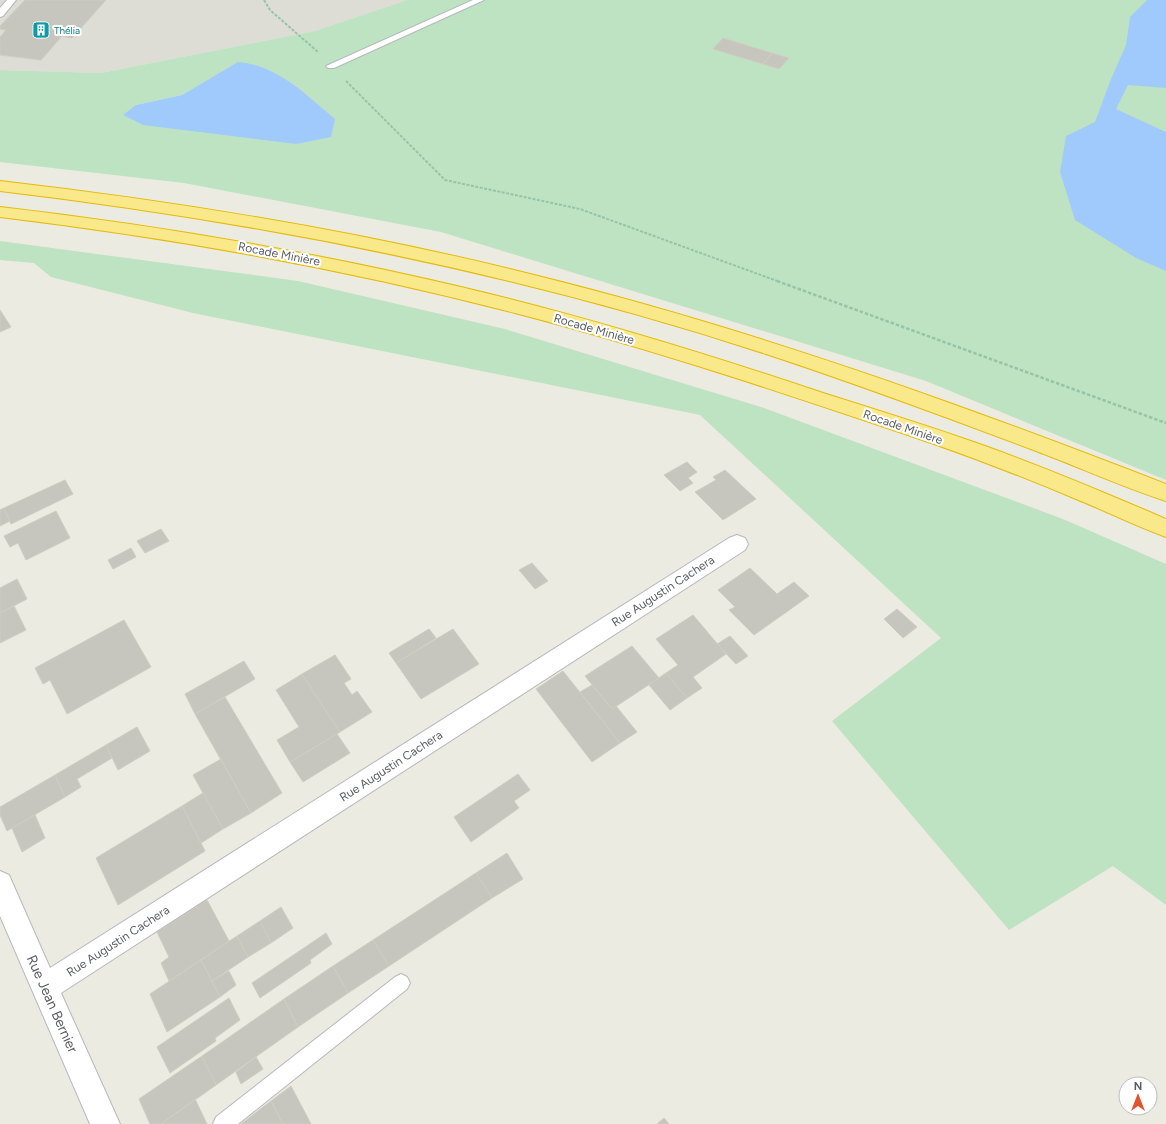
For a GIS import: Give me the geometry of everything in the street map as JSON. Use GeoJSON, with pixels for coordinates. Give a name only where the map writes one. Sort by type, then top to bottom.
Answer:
{"type":"FeatureCollection","features":[{"type":"Feature","properties":{"kind":"highway"},"geometry":{"type":"LineString","coordinates":[[0,186],[186,210],[318,233],[473,266],[562,288],[711,330],[833,370],[976,421],[1166,493]]}},
{"type":"Feature","properties":{"kind":"highway","name":"Rocade Minière"},"geometry":{"type":"LineString","coordinates":[[0,212],[72,220],[220,243],[410,281],[517,307],[658,347],[911,429],[997,459],[1166,528]]}},
{"type":"Feature","properties":{"kind":"street","name":"Rue Augustin Cachera"},"geometry":{"type":"LineString","coordinates":[[44,988],[737,544]]}},
{"type":"Feature","properties":{"kind":"street","name":"Rue Jean Bernier"},"geometry":{"type":"LineString","coordinates":[[0,884],[44,988],[105,1124]]}},
{"type":"Feature","properties":{"kind":"lane"},"geometry":{"type":"LineString","coordinates":[[0,14],[12,0]]}},
{"type":"Feature","properties":{"kind":"lane"},"geometry":{"type":"LineString","coordinates":[[331,66],[480,0]]}},
{"type":"Feature","properties":{"kind":"lane"},"geometry":{"type":"LineString","coordinates":[[223,1124],[401,983]]}},
{"type":"Feature","properties":{"kind":"path"},"geometry":{"type":"LineString","coordinates":[[264,0],[270,10],[306,40],[445,180],[580,209],[1166,423]]}},
{"type":"Feature","properties":{"kind":"shaded area"},"geometry":{"type":"Polygon","coordinates":[[[0,0],[407,0],[315,31],[101,73],[0,70],[0,0]]]}},
{"type":"Feature","properties":{"kind":"green space"},"geometry":{"type":"Polygon","coordinates":[[[407,0],[1166,0],[1166,480],[926,381],[441,232],[184,183],[0,162],[0,70],[101,73],[315,31],[407,0]],[[239,62],[182,95],[136,105],[296,144],[239,62]]]}},
{"type":"Feature","properties":{"kind":"green space"},"geometry":{"type":"Polygon","coordinates":[[[0,241],[298,281],[505,329],[761,407],[1063,519],[1166,564],[1166,905],[1113,866],[1009,930],[832,721],[941,638],[700,415],[193,313],[51,277],[34,263],[0,260],[0,241]]]}},
{"type":"Feature","properties":{"kind":"water"},"geometry":{"type":"Polygon","coordinates":[[[1147,0],[1166,0],[1166,88],[1128,85],[1116,109],[1166,132],[1166,271],[1136,258],[1075,220],[1060,172],[1066,136],[1095,122],[1111,79],[1126,45],[1130,17],[1147,0]]]}},
{"type":"Feature","properties":{"kind":"water"},"geometry":{"type":"Polygon","coordinates":[[[238,62],[252,64],[266,69],[279,75],[302,91],[335,119],[331,137],[296,144],[143,125],[123,115],[136,105],[182,95],[238,62]]]}},
{"type":"Feature","properties":{"kind":"building","name":"Thélia"},"geometry":{"type":"Polygon","coordinates":[[[25,0],[106,0],[72,38],[62,36],[41,60],[0,55],[0,37],[6,30],[0,29],[0,26],[25,0]]]}},
{"type":"Feature","properties":{"kind":"building"},"geometry":{"type":"Polygon","coordinates":[[[723,38],[772,53],[763,64],[713,49],[723,38]]]}},
{"type":"Feature","properties":{"kind":"building"},"geometry":{"type":"Polygon","coordinates":[[[772,53],[789,58],[779,69],[763,64],[772,53]]]}},
{"type":"Feature","properties":{"kind":"building"},"geometry":{"type":"Polygon","coordinates":[[[0,310],[11,327],[0,332],[0,310]]]}},
{"type":"Feature","properties":{"kind":"building"},"geometry":{"type":"Polygon","coordinates":[[[687,462],[697,472],[688,478],[693,483],[680,491],[664,475],[687,462]]]}},
{"type":"Feature","properties":{"kind":"building"},"geometry":{"type":"Polygon","coordinates":[[[725,470],[756,499],[723,520],[695,492],[716,480],[713,477],[725,470]]]}},
{"type":"Feature","properties":{"kind":"building"},"geometry":{"type":"Polygon","coordinates":[[[65,480],[73,494],[11,524],[4,508],[65,480]]]}},
{"type":"Feature","properties":{"kind":"building"},"geometry":{"type":"Polygon","coordinates":[[[4,508],[10,521],[0,526],[0,510],[4,508]]]}},
{"type":"Feature","properties":{"kind":"building"},"geometry":{"type":"Polygon","coordinates":[[[56,511],[70,538],[26,560],[18,543],[10,547],[4,536],[56,511]]]}},
{"type":"Feature","properties":{"kind":"building"},"geometry":{"type":"Polygon","coordinates":[[[161,529],[169,541],[145,553],[137,541],[161,529]]]}},
{"type":"Feature","properties":{"kind":"building"},"geometry":{"type":"Polygon","coordinates":[[[131,548],[136,557],[113,569],[108,560],[131,548]]]}},
{"type":"Feature","properties":{"kind":"building"},"geometry":{"type":"Polygon","coordinates":[[[532,563],[548,581],[535,589],[519,570],[532,563]]]}},
{"type":"Feature","properties":{"kind":"building"},"geometry":{"type":"Polygon","coordinates":[[[750,568],[777,594],[794,582],[809,596],[754,635],[729,610],[735,607],[718,590],[750,568]]]}},
{"type":"Feature","properties":{"kind":"building"},"geometry":{"type":"Polygon","coordinates":[[[17,579],[27,599],[0,613],[0,588],[17,579]]]}},
{"type":"Feature","properties":{"kind":"building"},"geometry":{"type":"Polygon","coordinates":[[[14,606],[26,630],[0,643],[0,613],[14,606]]]}},
{"type":"Feature","properties":{"kind":"building"},"geometry":{"type":"Polygon","coordinates":[[[897,609],[917,627],[903,638],[884,619],[897,609]]]}},
{"type":"Feature","properties":{"kind":"building"},"geometry":{"type":"Polygon","coordinates":[[[693,615],[726,654],[693,677],[702,688],[687,698],[666,673],[678,665],[656,639],[693,615]]]}},
{"type":"Feature","properties":{"kind":"building"},"geometry":{"type":"Polygon","coordinates":[[[124,620],[151,667],[67,714],[50,680],[43,684],[35,668],[124,620]]]}},
{"type":"Feature","properties":{"kind":"building"},"geometry":{"type":"Polygon","coordinates":[[[429,629],[436,638],[396,663],[389,653],[429,629]]]}},
{"type":"Feature","properties":{"kind":"building"},"geometry":{"type":"Polygon","coordinates":[[[453,629],[479,664],[421,699],[396,663],[453,629]]]}},
{"type":"Feature","properties":{"kind":"building"},"geometry":{"type":"Polygon","coordinates":[[[730,636],[748,656],[736,664],[717,644],[730,636]]]}},
{"type":"Feature","properties":{"kind":"building"},"geometry":{"type":"Polygon","coordinates":[[[632,646],[659,678],[612,709],[585,676],[632,646]]]}},
{"type":"Feature","properties":{"kind":"building"},"geometry":{"type":"Polygon","coordinates":[[[335,655],[351,679],[344,683],[352,695],[357,691],[372,712],[340,732],[302,674],[335,655]]]}},
{"type":"Feature","properties":{"kind":"building"},"geometry":{"type":"Polygon","coordinates":[[[244,661],[255,679],[195,714],[185,694],[244,661]]]}},
{"type":"Feature","properties":{"kind":"building"},"geometry":{"type":"Polygon","coordinates":[[[563,671],[620,743],[592,762],[536,689],[563,671]]]}},
{"type":"Feature","properties":{"kind":"building"},"geometry":{"type":"Polygon","coordinates":[[[666,673],[687,698],[670,710],[649,685],[666,673]]]}},
{"type":"Feature","properties":{"kind":"building"},"geometry":{"type":"Polygon","coordinates":[[[302,674],[340,732],[290,762],[277,740],[299,727],[276,690],[302,674]]]}},
{"type":"Feature","properties":{"kind":"building"},"geometry":{"type":"Polygon","coordinates":[[[592,685],[612,709],[616,706],[637,732],[620,743],[580,692],[592,685]]]}},
{"type":"Feature","properties":{"kind":"building"},"geometry":{"type":"Polygon","coordinates":[[[225,697],[282,793],[251,813],[195,714],[225,697]]]}},
{"type":"Feature","properties":{"kind":"building"},"geometry":{"type":"Polygon","coordinates":[[[137,727],[150,751],[118,770],[106,745],[137,727]]]}},
{"type":"Feature","properties":{"kind":"building"},"geometry":{"type":"Polygon","coordinates":[[[337,734],[350,753],[303,782],[290,762],[337,734]]]}},
{"type":"Feature","properties":{"kind":"building"},"geometry":{"type":"Polygon","coordinates":[[[106,745],[112,758],[77,779],[81,787],[65,797],[55,775],[106,745]]]}},
{"type":"Feature","properties":{"kind":"building"},"geometry":{"type":"Polygon","coordinates":[[[221,759],[251,813],[223,829],[193,775],[221,759]]]}},
{"type":"Feature","properties":{"kind":"building"},"geometry":{"type":"Polygon","coordinates":[[[518,774],[530,790],[514,801],[519,808],[471,842],[454,817],[518,774]]]}},
{"type":"Feature","properties":{"kind":"building"},"geometry":{"type":"Polygon","coordinates":[[[55,775],[65,797],[7,831],[0,815],[0,807],[55,775]]]}},
{"type":"Feature","properties":{"kind":"building"},"geometry":{"type":"Polygon","coordinates":[[[203,793],[223,829],[201,843],[182,806],[203,793]]]}},
{"type":"Feature","properties":{"kind":"building"},"geometry":{"type":"Polygon","coordinates":[[[182,806],[205,851],[118,905],[96,858],[182,806]]]}},
{"type":"Feature","properties":{"kind":"building"},"geometry":{"type":"Polygon","coordinates":[[[35,815],[45,838],[22,852],[12,828],[35,815]]]}},
{"type":"Feature","properties":{"kind":"building"},"geometry":{"type":"Polygon","coordinates":[[[507,853],[523,879],[492,898],[476,873],[507,853]]]}},
{"type":"Feature","properties":{"kind":"building"},"geometry":{"type":"Polygon","coordinates":[[[476,873],[492,898],[389,966],[373,940],[476,873]]]}},
{"type":"Feature","properties":{"kind":"building"},"geometry":{"type":"Polygon","coordinates":[[[207,900],[229,941],[169,981],[161,963],[169,957],[157,932],[207,900]]]}},
{"type":"Feature","properties":{"kind":"building"},"geometry":{"type":"Polygon","coordinates":[[[281,907],[293,928],[271,943],[260,921],[281,907]]]}},
{"type":"Feature","properties":{"kind":"building"},"geometry":{"type":"Polygon","coordinates":[[[260,921],[271,943],[248,957],[237,936],[260,921]]]}},
{"type":"Feature","properties":{"kind":"building"},"geometry":{"type":"Polygon","coordinates":[[[326,933],[332,944],[310,960],[311,963],[260,998],[252,983],[326,933]]]}},
{"type":"Feature","properties":{"kind":"building"},"geometry":{"type":"Polygon","coordinates":[[[237,936],[248,957],[212,981],[201,960],[237,936]]]}},
{"type":"Feature","properties":{"kind":"building"},"geometry":{"type":"Polygon","coordinates":[[[373,940],[389,966],[348,993],[333,966],[373,940]]]}},
{"type":"Feature","properties":{"kind":"building"},"geometry":{"type":"Polygon","coordinates":[[[201,960],[220,997],[167,1032],[150,994],[201,960]]]}},
{"type":"Feature","properties":{"kind":"building"},"geometry":{"type":"Polygon","coordinates":[[[333,966],[348,993],[298,1027],[284,999],[333,966]]]}},
{"type":"Feature","properties":{"kind":"building"},"geometry":{"type":"Polygon","coordinates":[[[229,971],[236,985],[220,997],[212,981],[229,971]]]}},
{"type":"Feature","properties":{"kind":"building"},"geometry":{"type":"Polygon","coordinates":[[[229,998],[240,1020],[215,1038],[216,1041],[170,1073],[157,1047],[229,998]]]}},
{"type":"Feature","properties":{"kind":"building"},"geometry":{"type":"Polygon","coordinates":[[[284,999],[298,1027],[216,1085],[202,1056],[284,999]]]}},
{"type":"Feature","properties":{"kind":"building"},"geometry":{"type":"Polygon","coordinates":[[[202,1056],[216,1085],[161,1124],[150,1124],[139,1099],[202,1056]]]}},
{"type":"Feature","properties":{"kind":"building"},"geometry":{"type":"Polygon","coordinates":[[[256,1057],[263,1069],[241,1084],[236,1072],[256,1057]]]}},
{"type":"Feature","properties":{"kind":"building"},"geometry":{"type":"Polygon","coordinates":[[[291,1086],[311,1124],[283,1124],[271,1101],[291,1086]]]}},
{"type":"Feature","properties":{"kind":"building"},"geometry":{"type":"Polygon","coordinates":[[[195,1099],[207,1124],[161,1124],[195,1099]]]}},
{"type":"Feature","properties":{"kind":"building"},"geometry":{"type":"Polygon","coordinates":[[[271,1101],[283,1124],[241,1124],[271,1101]]]}},
{"type":"Feature","properties":{"kind":"building"},"geometry":{"type":"Polygon","coordinates":[[[664,1118],[669,1124],[657,1124],[664,1118]]]}},
{"type":"Feature","properties":{"kind":"place","name":"Thélia"},"geometry":{"type":"Point","coordinates":[41,30]}}]}
